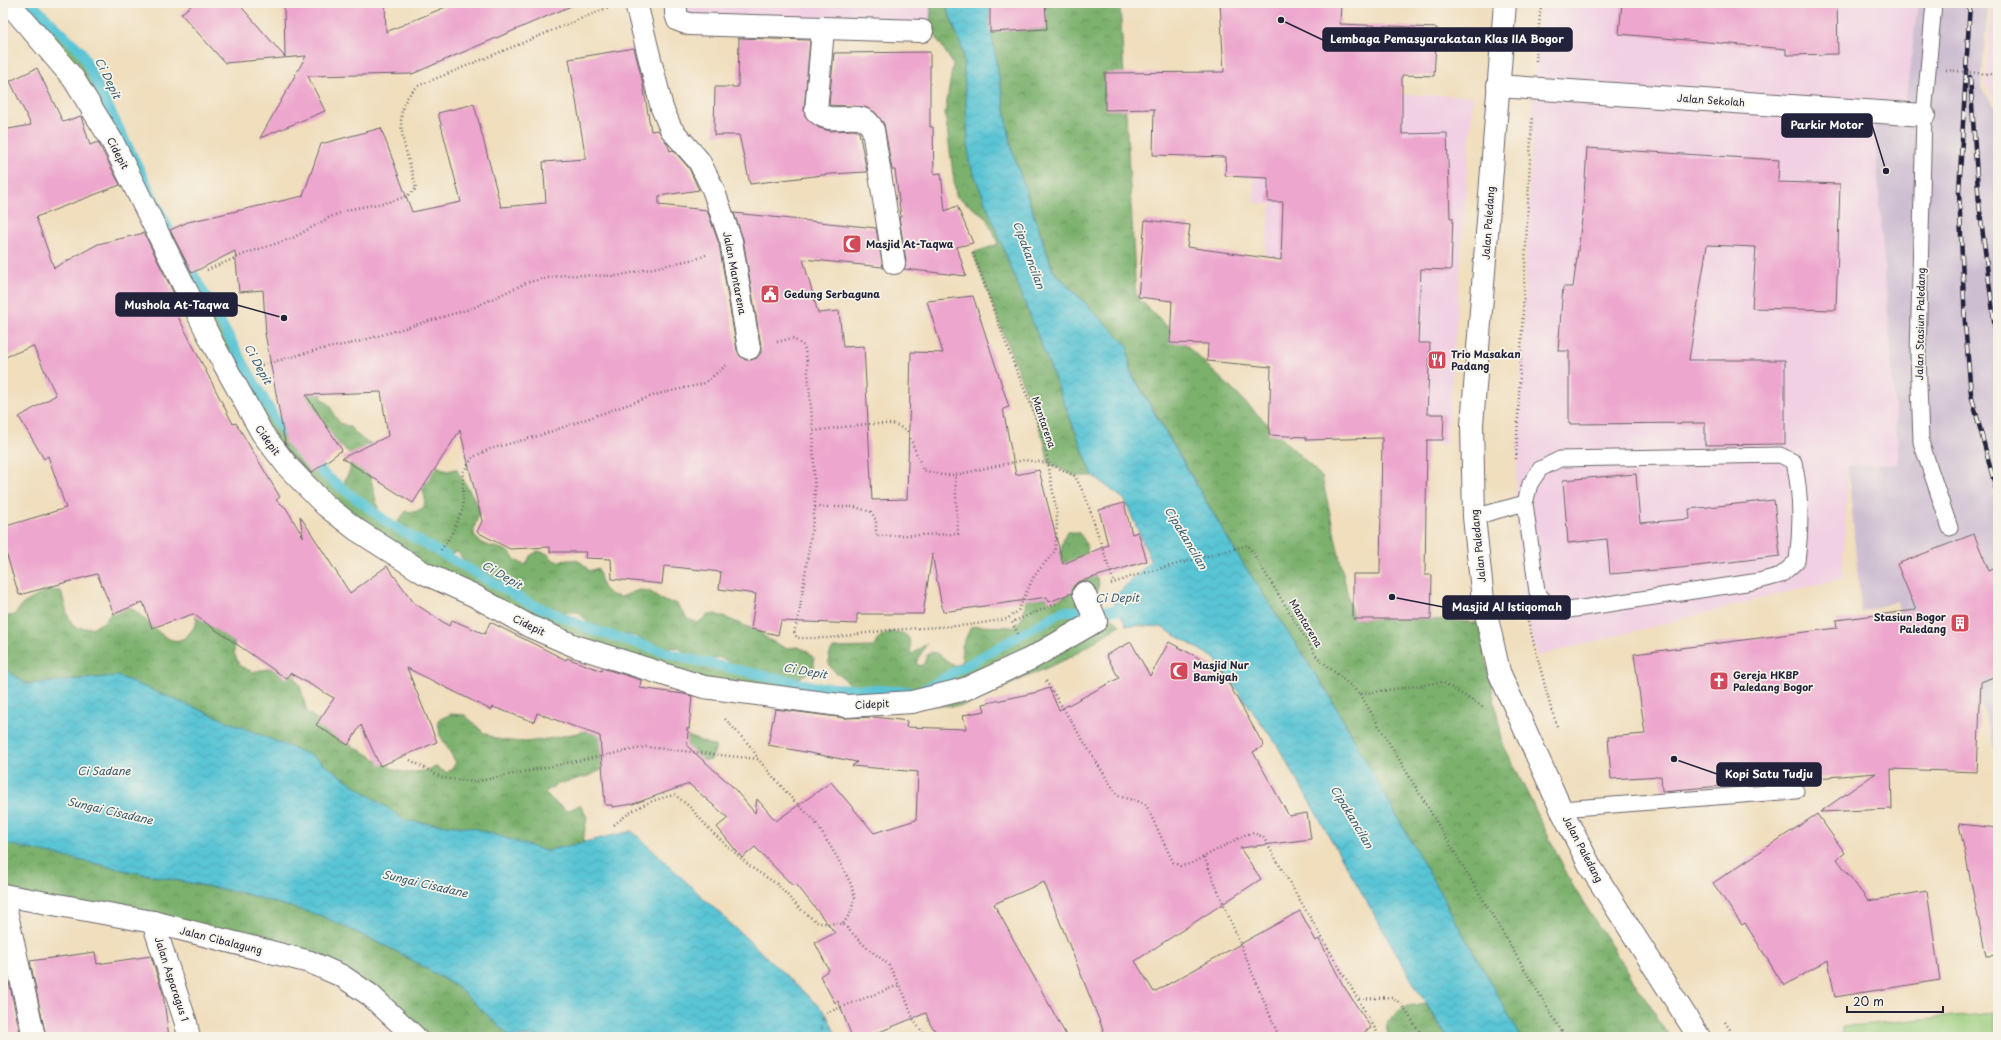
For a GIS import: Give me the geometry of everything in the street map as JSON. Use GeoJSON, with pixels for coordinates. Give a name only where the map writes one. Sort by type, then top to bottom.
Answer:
{"type":"FeatureCollection","features":[{"type":"Feature","properties":{"kind":"street","name":"Cidepit"},"geometry":{"type":"LineString","coordinates":[[9,3],[73,78],[112,141],[213,344],[262,433],[289,468],[325,505],[357,530],[424,573],[473,595],[529,626],[575,646],[704,687],[847,706],[912,702],[965,689],[1032,658],[1096,621],[1088,602]]}},
{"type":"Feature","properties":{"kind":"street","name":"Jalan Mantarena"},"geometry":{"type":"LineString","coordinates":[[636,3],[662,108],[671,129],[699,161],[713,189],[731,241],[749,348]]}},
{"type":"Feature","properties":{"kind":"street"},"geometry":{"type":"LineString","coordinates":[[676,3],[676,14],[678,20],[689,24],[922,31]]}},
{"type":"Feature","properties":{"kind":"street","name":"Jalan Paledang"},"geometry":{"type":"LineString","coordinates":[[1505,3],[1472,425],[1474,517],[1483,600],[1499,672],[1561,809],[1591,868],[1699,1037]]}},
{"type":"Feature","properties":{"kind":"street"},"geometry":{"type":"LineString","coordinates":[[823,29],[816,111],[825,118],[862,119],[871,124],[894,263]]}},
{"type":"Feature","properties":{"kind":"street","name":"Jalan Sekolah"},"geometry":{"type":"LineString","coordinates":[[1498,86],[1924,115]]}},
{"type":"Feature","properties":{"kind":"street"},"geometry":{"type":"LineString","coordinates":[[3,896],[34,1037]]}},
{"type":"Feature","properties":{"kind":"street","name":"Jalan Cibalagung"},"geometry":{"type":"LineString","coordinates":[[3,896],[153,922],[310,962],[342,976],[370,995],[416,1037]]}},
{"type":"Feature","properties":{"kind":"street","name":"Jalan Asparagus 1"},"geometry":{"type":"LineString","coordinates":[[153,922],[186,1023],[189,1037]]}},
{"type":"Feature","properties":{"kind":"lane","name":"Jalan Stasiun Paledang"},"geometry":{"type":"LineString","coordinates":[[1934,3],[1924,115],[1918,354],[1921,442],[1950,528]]}},
{"type":"Feature","properties":{"kind":"lane"},"geometry":{"type":"LineString","coordinates":[[1474,517],[1520,504],[1530,484],[1540,469],[1560,459],[1780,455],[1794,462],[1797,476],[1799,542],[1797,561],[1781,575],[1759,581],[1569,610],[1548,605],[1537,592],[1520,504]]}},
{"type":"Feature","properties":{"kind":"lane"},"geometry":{"type":"LineString","coordinates":[[1561,809],[1796,791]]}},
{"type":"Feature","properties":{"kind":"path"},"geometry":{"type":"LineString","coordinates":[[1520,504],[1515,488],[1534,88],[1541,3]]}},
{"type":"Feature","properties":{"kind":"path"},"geometry":{"type":"LineString","coordinates":[[201,273],[247,253],[293,238],[330,217],[351,209],[393,201],[407,196],[416,189],[414,177],[408,163],[401,113],[406,99],[418,86],[612,6]]}},
{"type":"Feature","properties":{"kind":"path"},"geometry":{"type":"LineString","coordinates":[[1946,70],[1998,75]]}},
{"type":"Feature","properties":{"kind":"path"},"geometry":{"type":"LineString","coordinates":[[254,368],[317,350],[354,343],[473,308],[528,282],[563,275],[617,276],[699,258],[731,241]]}},
{"type":"Feature","properties":{"kind":"path","name":"Mantarena"},"geometry":{"type":"LineString","coordinates":[[973,253],[1012,360],[1045,443],[1048,463],[1075,476],[1086,498],[1114,583]]}},
{"type":"Feature","properties":{"kind":"path"},"geometry":{"type":"LineString","coordinates":[[443,546],[450,537],[463,509],[463,472],[473,457],[490,449],[538,436],[658,394],[703,384],[749,348],[792,338],[804,346],[807,361],[813,431],[815,507],[799,615],[794,632],[797,638],[829,638],[889,630],[942,627],[1007,619],[1018,611],[1034,576],[1055,551],[1057,526],[1056,510],[1048,463],[1024,460],[955,475],[942,475],[924,470],[908,430],[893,424],[866,424],[813,431]]}},
{"type":"Feature","properties":{"kind":"path"},"geometry":{"type":"LineString","coordinates":[[815,507],[855,507],[871,512],[876,520],[876,536],[958,534],[955,475]]}},
{"type":"Feature","properties":{"kind":"path","name":"Mantarena"},"geometry":{"type":"LineString","coordinates":[[1133,576],[1234,547],[1248,545],[1252,547],[1316,657],[1360,694]]}},
{"type":"Feature","properties":{"kind":"path"},"geometry":{"type":"LineString","coordinates":[[1527,615],[1550,705],[1560,734]]}},
{"type":"Feature","properties":{"kind":"path"},"geometry":{"type":"LineString","coordinates":[[1032,658],[1116,795],[1128,800],[1138,800],[1146,806],[1172,862],[1180,866],[1190,864],[1244,835],[1254,833],[1263,838],[1359,998],[1380,1037]]}},
{"type":"Feature","properties":{"kind":"path"},"geometry":{"type":"LineString","coordinates":[[1485,708],[1442,682],[1360,694],[1565,1037]]}},
{"type":"Feature","properties":{"kind":"path"},"geometry":{"type":"LineString","coordinates":[[704,687],[718,710],[742,739],[752,748],[758,759],[793,800],[814,820],[837,857],[850,882],[855,897],[852,912],[843,924]]}},
{"type":"Feature","properties":{"kind":"path"},"geometry":{"type":"LineString","coordinates":[[410,760],[443,778],[474,782],[486,781],[646,747],[758,759]]}},
{"type":"Feature","properties":{"kind":"path"},"geometry":{"type":"LineString","coordinates":[[614,825],[630,811],[643,804],[655,799],[675,795],[689,806],[711,831],[752,868],[777,884],[800,910],[818,923],[843,924],[865,946],[888,964],[900,985],[914,1022],[926,1037]]}},
{"type":"Feature","properties":{"kind":"path"},"geometry":{"type":"LineString","coordinates":[[1204,857],[1279,1037]]}},
{"type":"Feature","properties":{"kind":"path"},"geometry":{"type":"LineString","coordinates":[[826,1014],[900,985]]}},
{"type":"Feature","properties":{"kind":"path"},"geometry":{"type":"LineString","coordinates":[[1359,998],[1392,998],[1401,1004],[1423,1037]]}},
{"type":"Feature","properties":{"kind":"path"},"geometry":{"type":"LineString","coordinates":[[1722,1018],[1735,1037]]}},
{"type":"Feature","properties":{"kind":"shaded area"},"geometry":{"type":"Polygon","coordinates":[[[687,3],[931,3],[930,27],[687,17],[687,3]]]}},
{"type":"Feature","properties":{"kind":"shaded area"},"geometry":{"type":"Polygon","coordinates":[[[1541,3],[1918,3],[1904,113],[1873,112],[1899,464],[1848,466],[1842,578],[1537,656],[1523,602],[1515,505],[1534,88],[1541,3]]]}},
{"type":"Feature","properties":{"kind":"shaded area"},"geometry":{"type":"Polygon","coordinates":[[[1918,3],[1988,3],[1981,88],[1998,111],[1998,757],[1979,697],[1920,696],[1898,601],[1861,612],[1848,466],[1899,464],[1873,112],[1904,113],[1918,3]]]}},
{"type":"Feature","properties":{"kind":"shaded area"},"geometry":{"type":"Polygon","coordinates":[[[1992,3],[1998,3],[1998,104],[1985,86],[1992,3]]]}},
{"type":"Feature","properties":{"kind":"shaded area"},"geometry":{"type":"Polygon","coordinates":[[[1250,92],[1473,96],[1447,444],[1390,443],[1333,264],[1265,255],[1271,204],[1254,203],[1250,92]]]}},
{"type":"Feature","properties":{"kind":"green space"},"geometry":{"type":"Polygon","coordinates":[[[9,3],[31,3],[81,51],[227,334],[278,424],[325,475],[345,491],[345,479],[350,471],[351,454],[332,439],[301,393],[321,394],[322,399],[330,405],[334,415],[340,423],[350,427],[363,440],[381,448],[370,475],[380,516],[394,527],[406,511],[415,512],[424,507],[425,498],[417,468],[435,462],[437,466],[447,471],[456,469],[478,506],[479,513],[474,532],[475,536],[481,543],[507,551],[516,560],[526,565],[530,556],[538,551],[548,554],[555,561],[578,561],[589,571],[598,568],[603,587],[611,595],[621,597],[639,590],[649,591],[666,602],[676,603],[688,619],[698,623],[706,616],[715,614],[760,632],[768,639],[785,648],[798,647],[808,651],[814,659],[814,669],[796,680],[789,681],[817,687],[855,689],[831,667],[829,656],[833,648],[874,647],[880,637],[891,632],[903,633],[908,637],[911,655],[927,643],[916,663],[920,666],[924,664],[927,655],[931,652],[941,656],[954,666],[959,664],[962,660],[962,646],[971,627],[1012,627],[1017,625],[1022,618],[1028,595],[1034,585],[1052,566],[1059,556],[1067,532],[1078,532],[1086,544],[1090,565],[1099,583],[1093,608],[1101,608],[1120,625],[1069,658],[962,706],[842,704],[688,677],[524,625],[404,560],[289,468],[99,120],[9,3]],[[427,542],[423,544],[516,595],[495,579],[469,568],[458,552],[449,555],[427,542]],[[555,612],[594,628],[578,612],[555,612]],[[615,636],[687,657],[680,648],[652,646],[636,636],[615,636]],[[718,657],[706,662],[732,668],[726,660],[718,657]],[[756,672],[752,673],[785,680],[779,675],[756,672]]]}},
{"type":"Feature","properties":{"kind":"green space"},"geometry":{"type":"Polygon","coordinates":[[[931,3],[947,3],[947,8],[963,51],[969,161],[1093,476],[1075,476],[1048,463],[1045,443],[973,253],[998,244],[986,217],[956,196],[945,113],[953,64],[930,27],[931,3]]]}},
{"type":"Feature","properties":{"kind":"green space"},"geometry":{"type":"Polygon","coordinates":[[[1045,3],[1120,3],[1136,296],[1322,477],[1353,619],[1431,619],[1479,623],[1503,744],[1574,888],[1670,1037],[1520,1037],[1329,695],[1235,551],[1131,371],[1128,346],[1054,271],[1012,150],[991,32],[1046,29],[1045,3]]]}},
{"type":"Feature","properties":{"kind":"green space"},"geometry":{"type":"Polygon","coordinates":[[[47,590],[61,591],[68,616],[74,627],[89,628],[100,624],[109,616],[117,604],[129,607],[163,635],[172,640],[180,640],[189,634],[197,621],[193,607],[234,640],[234,653],[240,666],[253,672],[281,666],[293,674],[300,686],[307,712],[346,742],[395,770],[408,773],[436,767],[447,773],[456,763],[440,735],[438,720],[451,714],[465,715],[484,733],[497,739],[511,741],[526,742],[596,729],[678,732],[716,747],[711,760],[615,764],[588,776],[558,784],[545,792],[567,811],[580,805],[587,817],[582,848],[495,872],[68,681],[38,685],[23,682],[3,673],[3,617],[14,615],[23,604],[47,590]]]}},
{"type":"Feature","properties":{"kind":"green space"},"geometry":{"type":"Polygon","coordinates":[[[7,842],[128,871],[242,893],[322,916],[400,953],[457,987],[511,1037],[415,1037],[310,962],[3,895],[3,843],[7,842]]]}},
{"type":"Feature","properties":{"kind":"green space"},"geometry":{"type":"Polygon","coordinates":[[[1425,1003],[1447,1037],[1388,1037],[1386,1024],[1403,1007],[1425,1003]]]}},
{"type":"Feature","properties":{"kind":"green space"},"geometry":{"type":"Polygon","coordinates":[[[1994,1012],[1997,1037],[1843,1037],[1842,1027],[1994,1012]]]}},
{"type":"Feature","properties":{"kind":"water","name":"Cipakancilan"},"geometry":{"type":"Polygon","coordinates":[[[947,3],[990,3],[990,25],[1012,150],[1053,271],[1128,346],[1130,371],[1235,551],[1329,695],[1521,1037],[1447,1037],[1414,984],[1277,745],[1214,658],[1161,627],[1126,625],[1112,599],[1151,561],[1125,500],[1093,476],[969,161],[963,51],[947,8],[947,3]]]}},
{"type":"Feature","properties":{"kind":"water","name":"Ci Sadane"},"geometry":{"type":"Polygon","coordinates":[[[3,667],[26,684],[118,676],[314,757],[406,821],[474,828],[546,851],[632,831],[826,1013],[837,1037],[511,1037],[457,987],[400,953],[322,916],[242,893],[128,871],[3,843],[3,667]]]}},
{"type":"Feature","properties":{"kind":"building"},"geometry":{"type":"Polygon","coordinates":[[[194,3],[238,3],[285,57],[284,3],[385,3],[386,32],[455,3],[578,3],[412,74],[308,76],[325,111],[260,138],[306,56],[225,63],[181,14],[194,3]]]}},
{"type":"Feature","properties":{"kind":"building"},"geometry":{"type":"Polygon","coordinates":[[[990,3],[1045,3],[1047,29],[990,32],[990,3]]]}},
{"type":"Feature","properties":{"kind":"building"},"geometry":{"type":"Polygon","coordinates":[[[1220,3],[1341,3],[1340,24],[1437,28],[1434,76],[1402,75],[1402,134],[1447,133],[1450,218],[1453,218],[1451,270],[1421,269],[1418,343],[1430,343],[1427,414],[1444,414],[1443,440],[1427,440],[1425,575],[1432,575],[1431,619],[1353,619],[1353,574],[1380,574],[1382,438],[1306,440],[1306,437],[1269,435],[1271,367],[1207,361],[1208,344],[1170,343],[1172,301],[1138,297],[1145,220],[1190,225],[1187,247],[1281,260],[1283,202],[1268,202],[1268,178],[1225,176],[1226,157],[1153,155],[1154,109],[1105,110],[1105,73],[1224,72],[1220,3]]]}},
{"type":"Feature","properties":{"kind":"building"},"geometry":{"type":"Polygon","coordinates":[[[1622,3],[1837,3],[1838,54],[1786,55],[1786,49],[1619,34],[1622,3]]]}},
{"type":"Feature","properties":{"kind":"building"},"geometry":{"type":"Polygon","coordinates":[[[739,38],[810,40],[804,110],[805,116],[819,128],[830,131],[854,130],[859,132],[867,172],[831,174],[750,184],[739,135],[714,135],[715,87],[738,87],[739,38]]]}},
{"type":"Feature","properties":{"kind":"building"},"geometry":{"type":"Polygon","coordinates":[[[634,48],[642,79],[651,131],[658,130],[668,145],[670,151],[673,150],[689,168],[699,190],[659,196],[659,205],[707,210],[719,244],[737,350],[740,356],[745,360],[757,358],[761,353],[761,346],[743,239],[734,213],[876,228],[883,267],[803,259],[818,313],[839,311],[843,347],[864,346],[872,500],[907,499],[911,352],[943,353],[927,301],[973,296],[1009,407],[1003,409],[1016,475],[1039,470],[1063,564],[1108,545],[1099,510],[1124,503],[1132,534],[1138,532],[1147,561],[1078,582],[1074,586],[1072,593],[1049,602],[1047,597],[943,612],[932,554],[923,614],[857,614],[857,624],[781,621],[778,635],[751,629],[756,594],[719,589],[721,572],[664,566],[662,584],[612,579],[611,559],[585,558],[586,552],[550,552],[550,547],[510,549],[477,532],[482,521],[460,430],[413,503],[342,458],[388,436],[381,392],[306,395],[342,450],[311,473],[285,443],[265,333],[266,334],[263,290],[239,292],[235,251],[192,273],[170,230],[188,222],[303,196],[321,144],[381,128],[412,212],[461,202],[438,113],[474,104],[501,207],[546,203],[543,162],[586,159],[569,59],[634,48]]]}},
{"type":"Feature","properties":{"kind":"building"},"geometry":{"type":"Polygon","coordinates":[[[930,52],[930,127],[933,127],[934,174],[941,173],[945,211],[957,206],[973,243],[957,247],[966,276],[904,269],[906,261],[899,217],[901,217],[895,170],[892,170],[884,124],[875,112],[865,107],[829,105],[834,53],[930,52]]]}},
{"type":"Feature","properties":{"kind":"building"},"geometry":{"type":"Polygon","coordinates":[[[37,68],[63,122],[81,116],[90,145],[98,142],[120,185],[36,217],[54,268],[98,244],[144,233],[175,296],[169,299],[233,424],[236,423],[280,497],[276,500],[286,508],[303,537],[300,516],[350,593],[387,566],[414,603],[449,626],[452,620],[485,634],[490,622],[566,660],[567,658],[602,671],[602,668],[641,680],[640,688],[692,696],[689,729],[686,729],[688,731],[687,746],[731,785],[755,813],[757,799],[776,821],[831,782],[874,833],[916,820],[918,772],[852,766],[857,762],[768,745],[775,709],[845,718],[875,717],[907,721],[906,727],[966,729],[963,715],[985,711],[983,704],[1038,692],[1049,688],[1059,710],[1119,678],[1106,655],[1131,642],[1150,676],[1169,642],[1221,670],[1264,746],[1253,752],[1289,816],[1307,813],[1311,839],[1240,848],[1261,879],[1135,961],[1154,992],[1300,911],[1316,941],[1319,939],[1343,985],[1371,1028],[1356,1037],[1106,1037],[1044,882],[994,904],[1067,1037],[940,1037],[930,1024],[926,1013],[867,1037],[852,1037],[838,1001],[835,1003],[820,976],[829,970],[815,943],[835,933],[796,884],[793,886],[755,847],[742,858],[717,827],[728,818],[689,784],[633,804],[612,807],[612,805],[605,805],[600,736],[537,713],[534,722],[493,707],[491,710],[407,668],[437,742],[380,766],[361,725],[348,745],[316,725],[334,698],[290,673],[287,679],[193,614],[152,628],[143,602],[114,614],[97,574],[19,595],[3,543],[3,527],[66,508],[48,456],[44,459],[19,417],[56,395],[33,346],[3,358],[3,130],[31,125],[10,81],[37,68]]]}},
{"type":"Feature","properties":{"kind":"building"},"geometry":{"type":"Polygon","coordinates":[[[1587,148],[1779,160],[1778,182],[1840,184],[1836,310],[1752,308],[1756,247],[1707,245],[1689,360],[1785,360],[1785,444],[1705,445],[1705,423],[1569,424],[1569,351],[1558,351],[1563,287],[1573,287],[1583,212],[1587,148]]]}},
{"type":"Feature","properties":{"kind":"building"},"geometry":{"type":"Polygon","coordinates":[[[1636,474],[1640,523],[1690,519],[1689,509],[1774,500],[1780,556],[1680,568],[1610,574],[1607,539],[1568,543],[1563,480],[1636,474]]]}},
{"type":"Feature","properties":{"kind":"building"},"geometry":{"type":"Polygon","coordinates":[[[1974,534],[1989,571],[1998,567],[1998,675],[1981,682],[1977,772],[1891,769],[1892,809],[1820,812],[1876,773],[1662,791],[1661,776],[1611,779],[1608,737],[1645,734],[1634,654],[1837,628],[1836,620],[1916,610],[1897,564],[1974,534]]]}},
{"type":"Feature","properties":{"kind":"building"},"geometry":{"type":"Polygon","coordinates":[[[1817,814],[1845,853],[1837,859],[1868,901],[1927,891],[1940,980],[1835,997],[1828,960],[1784,986],[1745,923],[1742,925],[1713,883],[1817,814]]]}},
{"type":"Feature","properties":{"kind":"building"},"geometry":{"type":"Polygon","coordinates":[[[1959,824],[1998,828],[1998,955],[1986,956],[1959,824]]]}},
{"type":"Feature","properties":{"kind":"building"},"geometry":{"type":"Polygon","coordinates":[[[95,952],[97,964],[151,956],[163,993],[169,1037],[46,1037],[30,961],[95,952]]]}},
{"type":"Feature","properties":{"kind":"building"},"geometry":{"type":"Polygon","coordinates":[[[5,964],[21,1037],[3,1037],[3,965],[5,964]]]}},
{"type":"Feature","properties":{"kind":"waterway","name":"Ci Depit"},"geometry":{"type":"LineString","coordinates":[[31,3],[81,51],[173,238],[278,424],[292,439]]}},
{"type":"Feature","properties":{"kind":"waterway","name":"Ci Depit"},"geometry":{"type":"LineString","coordinates":[[309,458],[325,475],[390,524],[527,602],[593,630],[689,659],[817,687],[919,692],[1063,611],[1130,610]]}},
{"type":"Feature","properties":{"kind":"ferry route"},"geometry":{"type":"LineString","coordinates":[[826,1013],[826,1037]]}},
{"type":"Feature","properties":{"kind":"railway"},"geometry":{"type":"LineString","coordinates":[[1970,3],[1959,192],[1965,323],[1971,394],[1998,497]]}},
{"type":"Feature","properties":{"kind":"railway"},"geometry":{"type":"LineString","coordinates":[[1970,77],[1979,204],[1998,351]]}},
{"type":"Feature","properties":{"kind":"place","name":"Lembaga Pemasyarakatan Klas IIA Bogor"},"geometry":{"type":"Point","coordinates":[1281,20]}},
{"type":"Feature","properties":{"kind":"place","name":"Parkir Motor"},"geometry":{"type":"Point","coordinates":[1886,171]}},
{"type":"Feature","properties":{"kind":"place","name":"Masjid At-Taqwa"},"geometry":{"type":"Point","coordinates":[852,244]}},
{"type":"Feature","properties":{"kind":"place","name":"Gedung Serbaguna"},"geometry":{"type":"Point","coordinates":[770,294]}},
{"type":"Feature","properties":{"kind":"place","name":"Mushola At-Taqwa"},"geometry":{"type":"Point","coordinates":[284,318]}},
{"type":"Feature","properties":{"kind":"place","name":"Trio Masakan Padang"},"geometry":{"type":"Point","coordinates":[1437,360]}},
{"type":"Feature","properties":{"kind":"place","name":"Masjid Al Istiqomah"},"geometry":{"type":"Point","coordinates":[1392,597]}},
{"type":"Feature","properties":{"kind":"place","name":"Stasiun Bogor Paledang"},"geometry":{"type":"Point","coordinates":[1960,623]}},
{"type":"Feature","properties":{"kind":"place","name":"Masjid Nur Bamiyah"},"geometry":{"type":"Point","coordinates":[1179,671]}},
{"type":"Feature","properties":{"kind":"place","name":"Gereja HKBP Paledang Bogor"},"geometry":{"type":"Point","coordinates":[1719,681]}},
{"type":"Feature","properties":{"kind":"place","name":"Kopi Satu Tudju"},"geometry":{"type":"Point","coordinates":[1674,759]}},
{"type":"Feature","properties":{"kind":"water label","name":"Sungai Cisadane"},"geometry":{"type":"Point","coordinates":[110,811]}},
{"type":"Feature","properties":{"kind":"water label","name":"Sungai Cisadane"},"geometry":{"type":"Point","coordinates":[425,884]}}]}
